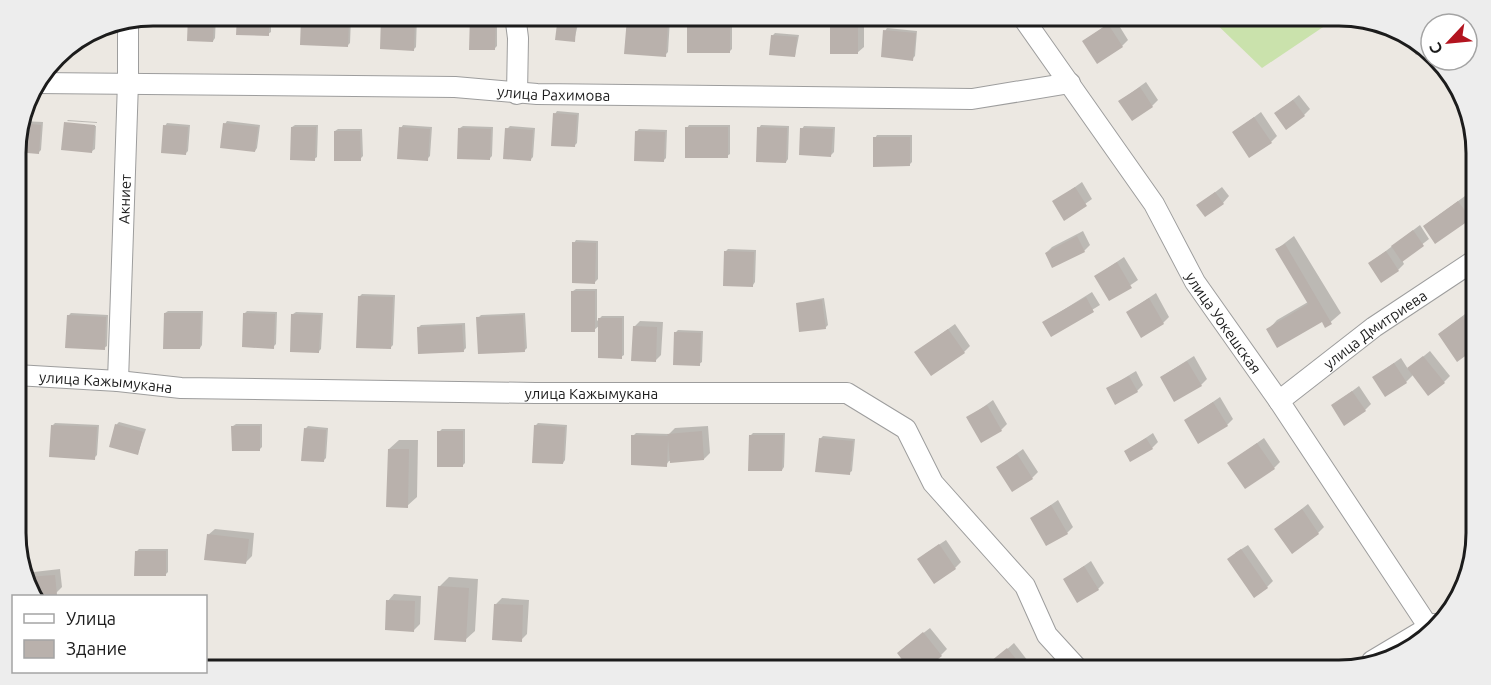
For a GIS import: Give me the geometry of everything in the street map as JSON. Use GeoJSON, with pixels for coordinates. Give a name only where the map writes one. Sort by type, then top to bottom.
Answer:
{"type":"FeatureCollection","features":[{"type":"Feature","properties":{"kind":"street"},"geometry":{"type":"LineString","coordinates":[[516,26],[517,94]]}},
{"type":"Feature","properties":{"kind":"street","name":"улица Уокешская"},"geometry":{"type":"LineString","coordinates":[[1030,26],[1154,204],[1195,282],[1279,401],[1428,622]]}},
{"type":"Feature","properties":{"kind":"street","name":"Акниет"},"geometry":{"type":"LineString","coordinates":[[118,381],[128,28]]}},
{"type":"Feature","properties":{"kind":"street","name":"улица Рахимова"},"geometry":{"type":"LineString","coordinates":[[46,83],[455,87],[517,94],[972,99],[1070,83]]}},
{"type":"Feature","properties":{"kind":"street","name":"улица Дмитриева"},"geometry":{"type":"LineString","coordinates":[[1279,401],[1374,327],[1466,266]]}},
{"type":"Feature","properties":{"kind":"street","name":"улица Кажымукана"},"geometry":{"type":"LineString","coordinates":[[26,376],[118,381],[181,388],[535,393],[846,393],[906,429],[933,483],[1025,586],[1047,635],[1069,659]]}},
{"type":"Feature","properties":{"kind":"green space"},"geometry":{"type":"Polygon","coordinates":[[[1218,26],[1325,26],[1262,68],[1218,26]]]}},
{"type":"Feature","properties":{"kind":"building"},"geometry":{"type":"Polygon","coordinates":[[[188,26],[214,26],[213,42],[187,41],[188,26]]]}},
{"type":"Feature","properties":{"kind":"building"},"geometry":{"type":"Polygon","coordinates":[[[236,26],[269,26],[269,36],[236,35],[236,26]]]}},
{"type":"Feature","properties":{"kind":"building"},"geometry":{"type":"Polygon","coordinates":[[[301,26],[349,26],[348,47],[300,45],[301,26]]]}},
{"type":"Feature","properties":{"kind":"building"},"geometry":{"type":"Polygon","coordinates":[[[381,26],[415,26],[414,51],[380,49],[381,26]]]}},
{"type":"Feature","properties":{"kind":"building"},"geometry":{"type":"Polygon","coordinates":[[[470,26],[496,26],[495,50],[469,50],[470,26]]]}},
{"type":"Feature","properties":{"kind":"building"},"geometry":{"type":"Polygon","coordinates":[[[557,26],[576,26],[575,42],[555,40],[557,26]]]}},
{"type":"Feature","properties":{"kind":"building"},"geometry":{"type":"Polygon","coordinates":[[[626,26],[668,26],[666,57],[624,54],[626,26]]]}},
{"type":"Feature","properties":{"kind":"building"},"geometry":{"type":"Polygon","coordinates":[[[830,26],[858,26],[858,54],[830,54],[830,26]]]}},
{"type":"Feature","properties":{"kind":"building"},"geometry":{"type":"Polygon","coordinates":[[[1105,26],[1109,26],[1123,47],[1097,64],[1082,41],[1105,26]]]}},
{"type":"Feature","properties":{"kind":"building"},"geometry":{"type":"Polygon","coordinates":[[[687,27],[730,27],[730,53],[687,53],[687,27]]]}},
{"type":"Feature","properties":{"kind":"building"},"geometry":{"type":"Polygon","coordinates":[[[883,30],[916,33],[913,61],[881,57],[883,30]]]}},
{"type":"Feature","properties":{"kind":"building"},"geometry":{"type":"Polygon","coordinates":[[[771,35],[797,37],[795,57],[769,55],[771,35]]]}},
{"type":"Feature","properties":{"kind":"building"},"geometry":{"type":"Polygon","coordinates":[[[1140,87],[1153,107],[1132,121],[1118,101],[1140,87]]]}},
{"type":"Feature","properties":{"kind":"building"},"geometry":{"type":"Polygon","coordinates":[[[1293,100],[1305,116],[1286,130],[1274,113],[1293,100]]]}},
{"type":"Feature","properties":{"kind":"building"},"geometry":{"type":"Polygon","coordinates":[[[553,113],[577,115],[575,147],[551,146],[553,113]]]}},
{"type":"Feature","properties":{"kind":"building"},"geometry":{"type":"Polygon","coordinates":[[[1254,117],[1272,143],[1249,158],[1232,132],[1254,117]]]}},
{"type":"Feature","properties":{"kind":"building"},"geometry":{"type":"Polygon","coordinates":[[[64,122],[95,125],[92,153],[61,150],[64,122]]]}},
{"type":"Feature","properties":{"kind":"building"},"geometry":{"type":"Polygon","coordinates":[[[223,123],[258,127],[255,152],[220,148],[223,123]]]}},
{"type":"Feature","properties":{"kind":"building"},"geometry":{"type":"Polygon","coordinates":[[[29,124],[41,125],[39,154],[26,153],[29,124]]]}},
{"type":"Feature","properties":{"kind":"building"},"geometry":{"type":"Polygon","coordinates":[[[163,125],[188,127],[186,155],[161,153],[163,125]]]}},
{"type":"Feature","properties":{"kind":"building"},"geometry":{"type":"Polygon","coordinates":[[[291,127],[316,127],[315,161],[290,160],[291,127]]]}},
{"type":"Feature","properties":{"kind":"building"},"geometry":{"type":"Polygon","coordinates":[[[399,127],[430,129],[428,161],[397,159],[399,127]]]}},
{"type":"Feature","properties":{"kind":"building"},"geometry":{"type":"Polygon","coordinates":[[[685,127],[728,127],[728,158],[685,158],[685,127]]]}},
{"type":"Feature","properties":{"kind":"building"},"geometry":{"type":"Polygon","coordinates":[[[757,127],[787,128],[786,163],[756,162],[757,127]]]}},
{"type":"Feature","properties":{"kind":"building"},"geometry":{"type":"Polygon","coordinates":[[[458,128],[491,129],[490,160],[457,159],[458,128]]]}},
{"type":"Feature","properties":{"kind":"building"},"geometry":{"type":"Polygon","coordinates":[[[505,128],[533,130],[531,161],[503,159],[505,128]]]}},
{"type":"Feature","properties":{"kind":"building"},"geometry":{"type":"Polygon","coordinates":[[[800,128],[833,129],[831,157],[799,155],[800,128]]]}},
{"type":"Feature","properties":{"kind":"building"},"geometry":{"type":"Polygon","coordinates":[[[334,131],[360,131],[361,161],[334,161],[334,131]]]}},
{"type":"Feature","properties":{"kind":"building"},"geometry":{"type":"Polygon","coordinates":[[[635,131],[665,132],[664,162],[634,161],[635,131]]]}},
{"type":"Feature","properties":{"kind":"building"},"geometry":{"type":"Polygon","coordinates":[[[873,137],[910,137],[910,166],[873,167],[873,137]]]}},
{"type":"Feature","properties":{"kind":"building"},"geometry":{"type":"Polygon","coordinates":[[[1075,187],[1087,206],[1064,221],[1052,201],[1075,187]]]}},
{"type":"Feature","properties":{"kind":"building"},"geometry":{"type":"Polygon","coordinates":[[[1215,192],[1224,204],[1205,217],[1196,205],[1215,192]]]}},
{"type":"Feature","properties":{"kind":"building"},"geometry":{"type":"Polygon","coordinates":[[[1458,201],[1466,212],[1466,222],[1435,244],[1423,226],[1458,201]]]}},
{"type":"Feature","properties":{"kind":"building"},"geometry":{"type":"Polygon","coordinates":[[[1413,230],[1424,246],[1402,262],[1391,246],[1413,230]]]}},
{"type":"Feature","properties":{"kind":"building"},"geometry":{"type":"Polygon","coordinates":[[[1077,236],[1085,252],[1052,268],[1045,253],[1077,236]]]}},
{"type":"Feature","properties":{"kind":"building"},"geometry":{"type":"Polygon","coordinates":[[[572,242],[596,243],[595,284],[572,283],[572,242]]]}},
{"type":"Feature","properties":{"kind":"building"},"geometry":{"type":"Polygon","coordinates":[[[1285,244],[1332,324],[1325,328],[1322,322],[1277,348],[1266,329],[1308,304],[1275,249],[1285,244]]]}},
{"type":"Feature","properties":{"kind":"building"},"geometry":{"type":"Polygon","coordinates":[[[724,251],[754,252],[753,287],[723,286],[724,251]]]}},
{"type":"Feature","properties":{"kind":"building"},"geometry":{"type":"Polygon","coordinates":[[[1386,251],[1399,271],[1381,283],[1368,263],[1386,251]]]}},
{"type":"Feature","properties":{"kind":"building"},"geometry":{"type":"Polygon","coordinates":[[[1117,262],[1132,288],[1109,301],[1094,276],[1117,262]]]}},
{"type":"Feature","properties":{"kind":"building"},"geometry":{"type":"Polygon","coordinates":[[[571,291],[595,291],[595,332],[571,332],[571,291]]]}},
{"type":"Feature","properties":{"kind":"building"},"geometry":{"type":"Polygon","coordinates":[[[358,296],[393,297],[391,349],[356,348],[358,296]]]}},
{"type":"Feature","properties":{"kind":"building"},"geometry":{"type":"Polygon","coordinates":[[[1086,297],[1094,312],[1051,337],[1042,322],[1086,297]]]}},
{"type":"Feature","properties":{"kind":"building"},"geometry":{"type":"Polygon","coordinates":[[[1149,298],[1164,324],[1141,338],[1126,312],[1149,298]]]}},
{"type":"Feature","properties":{"kind":"building"},"geometry":{"type":"Polygon","coordinates":[[[822,300],[826,329],[799,332],[796,303],[822,300]]]}},
{"type":"Feature","properties":{"kind":"building"},"geometry":{"type":"Polygon","coordinates":[[[164,313],[201,313],[200,349],[163,349],[164,313]]]}},
{"type":"Feature","properties":{"kind":"building"},"geometry":{"type":"Polygon","coordinates":[[[243,313],[275,314],[274,349],[242,347],[243,313]]]}},
{"type":"Feature","properties":{"kind":"building"},"geometry":{"type":"Polygon","coordinates":[[[291,314],[321,315],[319,353],[290,352],[291,314]]]}},
{"type":"Feature","properties":{"kind":"building"},"geometry":{"type":"Polygon","coordinates":[[[67,315],[106,317],[105,350],[65,348],[67,315]]]}},
{"type":"Feature","properties":{"kind":"building"},"geometry":{"type":"Polygon","coordinates":[[[523,315],[525,352],[478,354],[476,317],[523,315]]]}},
{"type":"Feature","properties":{"kind":"building"},"geometry":{"type":"Polygon","coordinates":[[[1463,316],[1466,320],[1466,356],[1457,362],[1438,334],[1463,316]]]}},
{"type":"Feature","properties":{"kind":"building"},"geometry":{"type":"Polygon","coordinates":[[[598,318],[622,318],[622,359],[598,358],[598,318]]]}},
{"type":"Feature","properties":{"kind":"building"},"geometry":{"type":"Polygon","coordinates":[[[462,325],[464,352],[418,354],[417,327],[462,325]]]}},
{"type":"Feature","properties":{"kind":"building"},"geometry":{"type":"Polygon","coordinates":[[[633,326],[657,327],[656,362],[631,361],[633,326]]]}},
{"type":"Feature","properties":{"kind":"building"},"geometry":{"type":"Polygon","coordinates":[[[948,329],[965,353],[931,376],[914,352],[948,329]]]}},
{"type":"Feature","properties":{"kind":"building"},"geometry":{"type":"Polygon","coordinates":[[[674,332],[701,333],[700,366],[673,365],[674,332]]]}},
{"type":"Feature","properties":{"kind":"building"},"geometry":{"type":"Polygon","coordinates":[[[1423,356],[1445,383],[1428,396],[1407,368],[1423,356]]]}},
{"type":"Feature","properties":{"kind":"building"},"geometry":{"type":"Polygon","coordinates":[[[1187,361],[1202,386],[1174,402],[1160,377],[1187,361]]]}},
{"type":"Feature","properties":{"kind":"building"},"geometry":{"type":"Polygon","coordinates":[[[1394,363],[1407,383],[1385,397],[1372,377],[1394,363]]]}},
{"type":"Feature","properties":{"kind":"building"},"geometry":{"type":"Polygon","coordinates":[[[1129,376],[1138,392],[1115,405],[1106,388],[1129,376]]]}},
{"type":"Feature","properties":{"kind":"building"},"geometry":{"type":"Polygon","coordinates":[[[1352,391],[1366,411],[1344,426],[1331,405],[1352,391]]]}},
{"type":"Feature","properties":{"kind":"building"},"geometry":{"type":"Polygon","coordinates":[[[1213,402],[1228,426],[1198,444],[1184,420],[1213,402]]]}},
{"type":"Feature","properties":{"kind":"building"},"geometry":{"type":"Polygon","coordinates":[[[987,405],[1002,431],[981,443],[966,417],[987,405]]]}},
{"type":"Feature","properties":{"kind":"building"},"geometry":{"type":"Polygon","coordinates":[[[115,424],[144,432],[138,455],[109,447],[115,424]]]}},
{"type":"Feature","properties":{"kind":"building"},"geometry":{"type":"Polygon","coordinates":[[[51,425],[97,427],[95,460],[49,457],[51,425]]]}},
{"type":"Feature","properties":{"kind":"building"},"geometry":{"type":"Polygon","coordinates":[[[534,425],[565,427],[563,464],[532,463],[534,425]]]}},
{"type":"Feature","properties":{"kind":"building"},"geometry":{"type":"Polygon","coordinates":[[[231,426],[260,426],[260,451],[232,451],[231,426]]]}},
{"type":"Feature","properties":{"kind":"building"},"geometry":{"type":"Polygon","coordinates":[[[304,428],[326,430],[324,462],[301,461],[304,428]]]}},
{"type":"Feature","properties":{"kind":"building"},"geometry":{"type":"Polygon","coordinates":[[[437,431],[463,431],[463,467],[437,467],[437,431]]]}},
{"type":"Feature","properties":{"kind":"building"},"geometry":{"type":"Polygon","coordinates":[[[702,431],[704,460],[670,463],[668,439],[667,467],[631,465],[631,435],[668,436],[667,434],[702,431]]]}},
{"type":"Feature","properties":{"kind":"building"},"geometry":{"type":"Polygon","coordinates":[[[749,435],[783,435],[782,471],[748,471],[749,435]]]}},
{"type":"Feature","properties":{"kind":"building"},"geometry":{"type":"Polygon","coordinates":[[[819,438],[853,441],[850,475],[815,472],[819,438]]]}},
{"type":"Feature","properties":{"kind":"building"},"geometry":{"type":"Polygon","coordinates":[[[1146,438],[1153,449],[1130,462],[1124,451],[1146,438]]]}},
{"type":"Feature","properties":{"kind":"building"},"geometry":{"type":"Polygon","coordinates":[[[1257,443],[1275,469],[1245,489],[1227,463],[1257,443]]]}},
{"type":"Feature","properties":{"kind":"building"},"geometry":{"type":"Polygon","coordinates":[[[388,449],[409,449],[408,508],[386,507],[388,449]]]}},
{"type":"Feature","properties":{"kind":"building"},"geometry":{"type":"Polygon","coordinates":[[[1017,454],[1033,479],[1012,492],[996,467],[1017,454]]]}},
{"type":"Feature","properties":{"kind":"building"},"geometry":{"type":"Polygon","coordinates":[[[1051,505],[1068,534],[1046,546],[1030,518],[1051,505]]]}},
{"type":"Feature","properties":{"kind":"building"},"geometry":{"type":"Polygon","coordinates":[[[1302,509],[1319,534],[1292,554],[1274,529],[1302,509]]]}},
{"type":"Feature","properties":{"kind":"building"},"geometry":{"type":"Polygon","coordinates":[[[207,534],[249,539],[246,564],[204,560],[207,534]]]}},
{"type":"Feature","properties":{"kind":"building"},"geometry":{"type":"Polygon","coordinates":[[[939,544],[956,569],[934,584],[917,559],[939,544]]]}},
{"type":"Feature","properties":{"kind":"building"},"geometry":{"type":"Polygon","coordinates":[[[1241,549],[1268,588],[1254,598],[1227,559],[1241,549]]]}},
{"type":"Feature","properties":{"kind":"building"},"geometry":{"type":"Polygon","coordinates":[[[135,551],[166,551],[166,576],[134,576],[135,551]]]}},
{"type":"Feature","properties":{"kind":"building"},"geometry":{"type":"Polygon","coordinates":[[[1084,566],[1099,590],[1077,603],[1063,579],[1084,566]]]}},
{"type":"Feature","properties":{"kind":"building"},"geometry":{"type":"Polygon","coordinates":[[[55,575],[57,595],[42,595],[34,577],[55,575]]]}},
{"type":"Feature","properties":{"kind":"building"},"geometry":{"type":"Polygon","coordinates":[[[438,586],[469,588],[466,642],[434,640],[438,586]]]}},
{"type":"Feature","properties":{"kind":"building"},"geometry":{"type":"Polygon","coordinates":[[[386,600],[415,601],[414,632],[385,630],[386,600]]]}},
{"type":"Feature","properties":{"kind":"building"},"geometry":{"type":"Polygon","coordinates":[[[494,604],[523,605],[522,642],[492,640],[494,604]]]}},
{"type":"Feature","properties":{"kind":"building"},"geometry":{"type":"Polygon","coordinates":[[[923,632],[942,656],[938,659],[902,659],[897,653],[923,632]]]}},
{"type":"Feature","properties":{"kind":"building"},"geometry":{"type":"Polygon","coordinates":[[[1007,648],[1016,659],[993,659],[1007,648]]]}}]}
